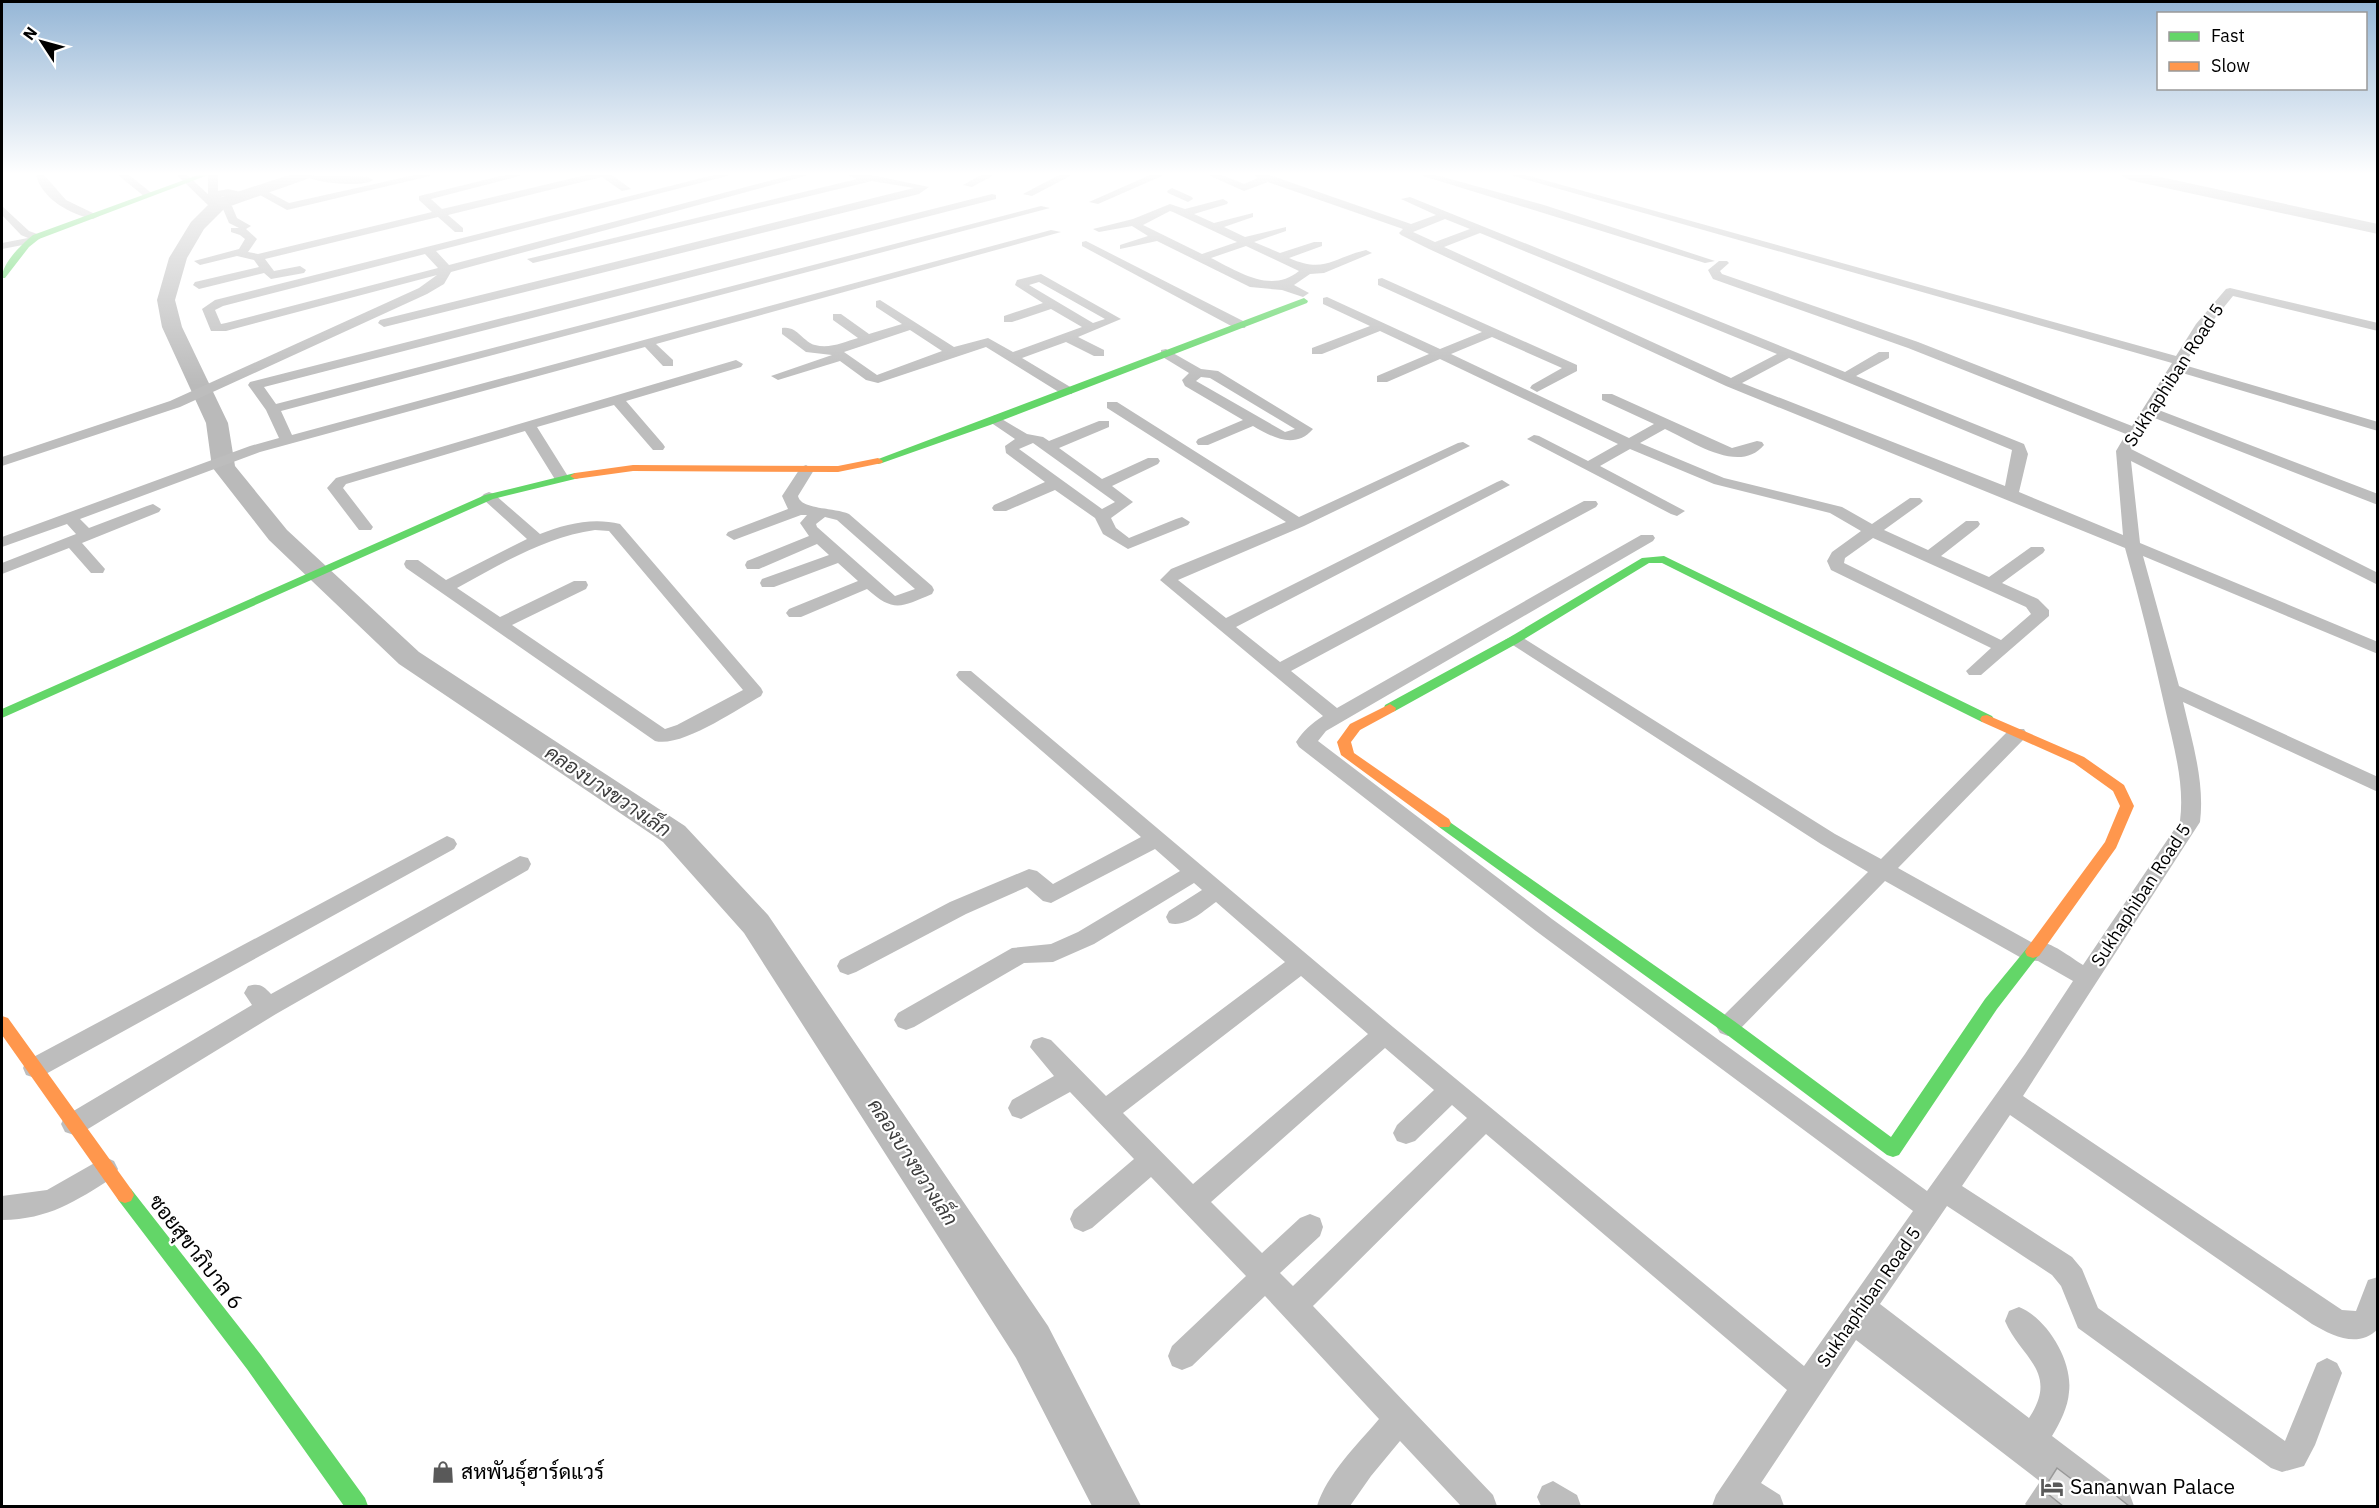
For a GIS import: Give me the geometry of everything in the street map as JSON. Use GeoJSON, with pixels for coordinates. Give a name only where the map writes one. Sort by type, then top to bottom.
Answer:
{"type":"FeatureCollection","features":[{"type":"Feature","properties":{"kind":"street"},"geometry":{"type":"LineString","coordinates":[[2,276],[28,245]]}},
{"type":"Feature","properties":{"kind":"street"},"geometry":{"type":"LineString","coordinates":[[241,252],[247,245]]}},
{"type":"Feature","properties":{"kind":"street"},"geometry":{"type":"LineString","coordinates":[[200,261],[241,252],[258,257],[306,245]]}},
{"type":"Feature","properties":{"kind":"street"},"geometry":{"type":"LineString","coordinates":[[258,257],[271,275],[398,245]]}},
{"type":"Feature","properties":{"kind":"street"},"geometry":{"type":"LineString","coordinates":[[446,245],[219,303],[208,309],[216,328],[226,327],[534,245]]}},
{"type":"Feature","properties":{"kind":"street"},"geometry":{"type":"LineString","coordinates":[[2,462],[175,404],[440,281],[591,245]]}},
{"type":"Feature","properties":{"kind":"street"},"geometry":{"type":"LineString","coordinates":[[384,323],[695,245]]}},
{"type":"Feature","properties":{"kind":"street"},"geometry":{"type":"LineString","coordinates":[[287,440],[273,409],[255,385],[803,245]]}},
{"type":"Feature","properties":{"kind":"street"},"geometry":{"type":"LineString","coordinates":[[826,245],[858,271]]}},
{"type":"Feature","properties":{"kind":"street"},"geometry":{"type":"LineString","coordinates":[[2,542],[255,449],[582,342],[648,343],[928,245]]}},
{"type":"Feature","properties":{"kind":"street"},"geometry":{"type":"LineString","coordinates":[[273,409],[582,342],[858,271],[992,245]]}},
{"type":"Feature","properties":{"kind":"street"},"geometry":{"type":"LineString","coordinates":[[1089,245],[1240,325]]}},
{"type":"Feature","properties":{"kind":"street"},"geometry":{"type":"LineString","coordinates":[[1124,248],[1132,245]]}},
{"type":"Feature","properties":{"kind":"street"},"geometry":{"type":"LineString","coordinates":[[1175,245],[1254,284],[1284,286],[1315,303],[1328,301],[1630,444],[1719,481],[1836,510],[1872,531],[2032,603],[2040,610],[2040,616],[1975,671]]}},
{"type":"Feature","properties":{"kind":"street"},"geometry":{"type":"LineString","coordinates":[[1201,258],[1237,245]]}},
{"type":"Feature","properties":{"kind":"street"},"geometry":{"type":"LineString","coordinates":[[1254,245],[1302,268],[1320,270],[1366,253]]}},
{"type":"Feature","properties":{"kind":"street"},"geometry":{"type":"LineString","coordinates":[[1280,257],[1314,245]]}},
{"type":"Feature","properties":{"kind":"street"},"geometry":{"type":"LineString","coordinates":[[1429,245],[1731,383],[2011,495],[2378,649]]}},
{"type":"Feature","properties":{"kind":"street"},"geometry":{"type":"LineString","coordinates":[[1432,247],[1436,245]]}},
{"type":"Feature","properties":{"kind":"street"},"geometry":{"type":"LineString","coordinates":[[1520,245],[2019,447],[2021,454],[2011,495]]}},
{"type":"Feature","properties":{"kind":"street"},"geometry":{"type":"LineString","coordinates":[[1660,245],[1709,261]]}},
{"type":"Feature","properties":{"kind":"street"},"geometry":{"type":"LineString","coordinates":[[1763,245],[2178,364],[2378,427]]}},
{"type":"Feature","properties":{"kind":"street"},"geometry":{"type":"LineString","coordinates":[[428,250],[446,269]]}},
{"type":"Feature","properties":{"kind":"street"},"geometry":{"type":"LineString","coordinates":[[1723,263],[1714,270],[1717,276],[1913,345],[2134,432]]}},
{"type":"Feature","properties":{"kind":"street"},"geometry":{"type":"LineString","coordinates":[[1254,284],[1302,268]]}},
{"type":"Feature","properties":{"kind":"street"},"geometry":{"type":"LineString","coordinates":[[1284,286],[1303,275],[1302,268]]}},
{"type":"Feature","properties":{"kind":"street"},"geometry":{"type":"LineString","coordinates":[[199,285],[266,269]]}},
{"type":"Feature","properties":{"kind":"street"},"geometry":{"type":"LineString","coordinates":[[440,281],[446,269]]}},
{"type":"Feature","properties":{"kind":"street"},"geometry":{"type":"LineString","coordinates":[[1014,356],[1092,328],[1115,319],[1041,278],[1020,284],[1092,328]]}},
{"type":"Feature","properties":{"kind":"street"},"geometry":{"type":"LineString","coordinates":[[1382,282],[1572,368],[1537,388]]}},
{"type":"Feature","properties":{"kind":"street","name":"Sukhaphiban Road 5"},"geometry":{"type":"LineString","coordinates":[[1733,1497],[1857,1313],[2007,1099],[2190,822],[2192,807],[2187,762],[2132,545],[2123,451],[2201,327],[2230,292],[2378,327]]}},
{"type":"Feature","properties":{"kind":"street"},"geometry":{"type":"LineString","coordinates":[[2,714],[489,497],[561,478],[633,468],[812,470],[872,463],[991,421],[1240,325],[1304,297]]}},
{"type":"Feature","properties":{"kind":"street"},"geometry":{"type":"LineString","coordinates":[[1008,319],[1080,299]]}},
{"type":"Feature","properties":{"kind":"street"},"geometry":{"type":"LineString","coordinates":[[880,304],[952,352]]}},
{"type":"Feature","properties":{"kind":"street"},"geometry":{"type":"LineString","coordinates":[[549,310],[582,342]]}},
{"type":"Feature","properties":{"kind":"street"},"geometry":{"type":"LineString","coordinates":[[837,317],[867,339]]}},
{"type":"Feature","properties":{"kind":"street"},"geometry":{"type":"LineString","coordinates":[[778,376],[839,353],[867,339],[912,325]]}},
{"type":"Feature","properties":{"kind":"street"},"geometry":{"type":"LineString","coordinates":[[1317,351],[1381,326]]}},
{"type":"Feature","properties":{"kind":"street"},"geometry":{"type":"LineString","coordinates":[[787,331],[811,349],[839,353],[871,377],[879,378],[988,342],[1014,356],[1067,391]]}},
{"type":"Feature","properties":{"kind":"street"},"geometry":{"type":"LineString","coordinates":[[1382,379],[1492,332]]}},
{"type":"Feature","properties":{"kind":"street"},"geometry":{"type":"LineString","coordinates":[[1067,337],[1099,353]]}},
{"type":"Feature","properties":{"kind":"street"},"geometry":{"type":"LineString","coordinates":[[648,343],[668,363]]}},
{"type":"Feature","properties":{"kind":"street"},"geometry":{"type":"LineString","coordinates":[[1166,353],[1198,373],[1213,374],[1306,429],[1284,437],[1190,383],[1189,380],[1198,373]]}},
{"type":"Feature","properties":{"kind":"street"},"geometry":{"type":"LineString","coordinates":[[1731,383],[1789,353]]}},
{"type":"Feature","properties":{"kind":"street"},"geometry":{"type":"LineString","coordinates":[[1847,376],[1884,355]]}},
{"type":"Feature","properties":{"kind":"street"},"geometry":{"type":"LineString","coordinates":[[365,527],[335,488],[340,481],[736,364]]}},
{"type":"Feature","properties":{"kind":"street"},"geometry":{"type":"LineString","coordinates":[[1607,397],[1730,453],[1744,452],[1756,445]]}},
{"type":"Feature","properties":{"kind":"street"},"geometry":{"type":"LineString","coordinates":[[617,400],[658,447]]}},
{"type":"Feature","properties":{"kind":"street"},"geometry":{"type":"LineString","coordinates":[[1112,405],[1298,523]]}},
{"type":"Feature","properties":{"kind":"street"},"geometry":{"type":"LineString","coordinates":[[2149,411],[2378,500]]}},
{"type":"Feature","properties":{"kind":"street"},"geometry":{"type":"LineString","coordinates":[[1203,442],[1254,420]]}},
{"type":"Feature","properties":{"kind":"street"},"geometry":{"type":"LineString","coordinates":[[991,421],[1021,442]]}},
{"type":"Feature","properties":{"kind":"street"},"geometry":{"type":"LineString","coordinates":[[1588,466],[1665,423]]}},
{"type":"Feature","properties":{"kind":"street"},"geometry":{"type":"LineString","coordinates":[[1048,447],[1104,424]]}},
{"type":"Feature","properties":{"kind":"street"},"geometry":{"type":"LineString","coordinates":[[529,426],[561,478]]}},
{"type":"Feature","properties":{"kind":"street"},"geometry":{"type":"LineString","coordinates":[[1102,515],[1125,502],[1103,484],[1034,439],[1021,442],[1011,450],[1102,515],[1109,531],[1124,544],[1132,543],[1182,522]]}},
{"type":"Feature","properties":{"kind":"street"},"geometry":{"type":"LineString","coordinates":[[1534,439],[1677,511]]}},
{"type":"Feature","properties":{"kind":"street"},"geometry":{"type":"LineString","coordinates":[[1336,717],[1168,580],[1177,573],[1298,523],[1463,446]]}},
{"type":"Feature","properties":{"kind":"street"},"geometry":{"type":"LineString","coordinates":[[2123,451],[2378,580]]}},
{"type":"Feature","properties":{"kind":"street"},"geometry":{"type":"LineString","coordinates":[[1103,484],[1153,461]]}},
{"type":"Feature","properties":{"kind":"street"},"geometry":{"type":"LineString","coordinates":[[734,535],[796,507],[812,470]]}},
{"type":"Feature","properties":{"kind":"street"},"geometry":{"type":"LineString","coordinates":[[1000,508],[1057,483]]}},
{"type":"Feature","properties":{"kind":"street"},"geometry":{"type":"LineString","coordinates":[[1224,626],[1502,485]]}},
{"type":"Feature","properties":{"kind":"street"},"geometry":{"type":"LineString","coordinates":[[489,497],[536,539]]}},
{"type":"Feature","properties":{"kind":"street"},"geometry":{"type":"LineString","coordinates":[[1915,501],[1838,555],[1835,561],[1837,566],[2002,647]]}},
{"type":"Feature","properties":{"kind":"street"},"geometry":{"type":"LineString","coordinates":[[1280,670],[1590,504]]}},
{"type":"Feature","properties":{"kind":"street"},"geometry":{"type":"LineString","coordinates":[[796,507],[820,513],[833,513],[843,517],[926,590],[893,602],[818,538],[808,523],[820,513]]}},
{"type":"Feature","properties":{"kind":"street"},"geometry":{"type":"LineString","coordinates":[[2,569],[153,509]]}},
{"type":"Feature","properties":{"kind":"street"},"geometry":{"type":"LineString","coordinates":[[69,517],[97,569]]}},
{"type":"Feature","properties":{"kind":"street"},"geometry":{"type":"LineString","coordinates":[[1929,557],[1972,524]]}},
{"type":"Feature","properties":{"kind":"street"},"geometry":{"type":"LineString","coordinates":[[412,564],[662,736],[684,730],[754,692],[614,527],[591,525],[536,539],[446,587]]}},
{"type":"Feature","properties":{"kind":"street"},"geometry":{"type":"LineString","coordinates":[[753,564],[818,538]]}},
{"type":"Feature","properties":{"kind":"street"},"geometry":{"type":"LineString","coordinates":[[1647,538],[1336,717],[1306,742],[1544,925],[1937,1199],[2062,1266],[2076,1283],[2079,1307],[2088,1318],[2282,1457],[2293,1455],[2300,1445],[2327,1373]]}},
{"type":"Feature","properties":{"kind":"street"},"geometry":{"type":"LineString","coordinates":[[1991,584],[2037,550]]}},
{"type":"Feature","properties":{"kind":"street"},"geometry":{"type":"LineString","coordinates":[[768,583],[839,557]]}},
{"type":"Feature","properties":{"kind":"street"},"geometry":{"type":"LineString","coordinates":[[1664,559],[2018,734],[2079,760],[2119,788],[2127,806],[2111,844],[2035,951],[1991,1004],[1893,1149],[1728,1026],[1348,756],[1344,742],[1354,727],[1514,640],[1646,560],[1664,559]]}},
{"type":"Feature","properties":{"kind":"street"},"geometry":{"type":"LineString","coordinates":[[795,613],[868,583]]}},
{"type":"Feature","properties":{"kind":"street"},"geometry":{"type":"LineString","coordinates":[[500,624],[580,585]]}},
{"type":"Feature","properties":{"kind":"street"},"geometry":{"type":"LineString","coordinates":[[1514,640],[1818,833],[2087,978]]}},
{"type":"Feature","properties":{"kind":"street"},"geometry":{"type":"LineString","coordinates":[[965,675],[1451,1090],[1807,1388]]}},
{"type":"Feature","properties":{"kind":"street"},"geometry":{"type":"LineString","coordinates":[[2170,688],[2378,786]]}},
{"type":"Feature","properties":{"kind":"street"},"geometry":{"type":"LineString","coordinates":[[1728,1026],[2018,734]]}},
{"type":"Feature","properties":{"kind":"street"},"geometry":{"type":"LineString","coordinates":[[848,966],[958,908],[1029,877],[1051,895],[1158,838]]}},
{"type":"Feature","properties":{"kind":"street"},"geometry":{"type":"LineString","coordinates":[[35,1068],[447,843]]}},
{"type":"Feature","properties":{"kind":"street"},"geometry":{"type":"LineString","coordinates":[[74,1124],[262,1000],[520,864]]}},
{"type":"Feature","properties":{"kind":"street"},"geometry":{"type":"LineString","coordinates":[[906,1020],[1020,954],[1053,953],[1086,938],[1197,872]]}},
{"type":"Feature","properties":{"kind":"street"},"geometry":{"type":"LineString","coordinates":[[1177,917],[1219,890]]}},
{"type":"Feature","properties":{"kind":"street"},"geometry":{"type":"LineString","coordinates":[[1106,1111],[1302,962]]}},
{"type":"Feature","properties":{"kind":"street","name":"ซอยสุขาภิบาล 6"},"geometry":{"type":"LineString","coordinates":[[2,1023],[105,1169],[254,1362],[357,1506]]}},
{"type":"Feature","properties":{"kind":"street"},"geometry":{"type":"LineString","coordinates":[[1193,1201],[1385,1034]]}},
{"type":"Feature","properties":{"kind":"street"},"geometry":{"type":"LineString","coordinates":[[1042,1047],[1193,1201],[1482,1506]]}},
{"type":"Feature","properties":{"kind":"street"},"geometry":{"type":"LineString","coordinates":[[1021,1108],[1073,1078]]}},
{"type":"Feature","properties":{"kind":"street"},"geometry":{"type":"LineString","coordinates":[[1406,1133],[1451,1090]]}},
{"type":"Feature","properties":{"kind":"street"},"geometry":{"type":"LineString","coordinates":[[2007,1099],[2316,1310],[2341,1324],[2360,1325],[2367,1320],[2378,1290]]}},
{"type":"Feature","properties":{"kind":"street"},"geometry":{"type":"LineString","coordinates":[[1293,1306],[1485,1118]]}},
{"type":"Feature","properties":{"kind":"street"},"geometry":{"type":"LineString","coordinates":[[1083,1219],[1152,1159]]}},
{"type":"Feature","properties":{"kind":"street"},"geometry":{"type":"LineString","coordinates":[[2,1208],[38,1205],[54,1200],[105,1169]]}},
{"type":"Feature","properties":{"kind":"street"},"geometry":{"type":"LineString","coordinates":[[1182,1356],[1310,1227]]}},
{"type":"Feature","properties":{"kind":"street"},"geometry":{"type":"LineString","coordinates":[[1857,1313],[2032,1439],[2119,1506]]}},
{"type":"Feature","properties":{"kind":"street"},"geometry":{"type":"LineString","coordinates":[[1857,1313],[2097,1506]]}},
{"type":"Feature","properties":{"kind":"street"},"geometry":{"type":"LineString","coordinates":[[2019,1321],[2036,1339],[2052,1365],[2054,1402],[2048,1417],[2032,1439]]}},
{"type":"Feature","properties":{"kind":"street"},"geometry":{"type":"LineString","coordinates":[[1332,1506],[1360,1465],[1399,1419]]}},
{"type":"Feature","properties":{"kind":"street"},"geometry":{"type":"LineString","coordinates":[[1733,1497],[1769,1506]]}},
{"type":"Feature","properties":{"kind":"building"},"geometry":{"type":"Polygon","coordinates":[[[2057,1468],[2090,1493],[2114,1494],[2129,1506],[2063,1506],[2043,1490],[2057,1468]]]}},
{"type":"Feature","properties":{"kind":"waterway","name":"คลองบางขวางเล็ก"},"geometry":{"type":"LineString","coordinates":[[185,245],[178,258],[166,300],[172,327],[217,423],[224,467],[278,535],[409,658],[674,834],[756,924],[1032,1342],[1117,1506]]}},
{"type":"Feature","properties":{"kind":"traffic: fast"},"geometry":{"type":"LineString","coordinates":[[2,276],[26,245]]}},
{"type":"Feature","properties":{"kind":"traffic: fast"},"geometry":{"type":"LineString","coordinates":[[878,461],[987,423],[1304,301]]}},
{"type":"Feature","properties":{"kind":"traffic: fast"},"geometry":{"type":"LineString","coordinates":[[2,714],[489,497],[575,476]]}},
{"type":"Feature","properties":{"kind":"traffic: fast"},"geometry":{"type":"LineString","coordinates":[[1664,559],[1987,719]]}},
{"type":"Feature","properties":{"kind":"traffic: fast"},"geometry":{"type":"LineString","coordinates":[[1390,708],[1514,640],[1646,560],[1664,559]]}},
{"type":"Feature","properties":{"kind":"traffic: fast"},"geometry":{"type":"LineString","coordinates":[[1444,823],[1728,1026],[1893,1149],[1991,1004],[2033,952]]}},
{"type":"Feature","properties":{"kind":"traffic: fast"},"geometry":{"type":"LineString","coordinates":[[125,1195],[254,1362],[357,1506]]}},
{"type":"Feature","properties":{"kind":"traffic: slow"},"geometry":{"type":"LineString","coordinates":[[575,476],[633,468],[838,469],[878,461]]}},
{"type":"Feature","properties":{"kind":"traffic: slow"},"geometry":{"type":"LineString","coordinates":[[1390,708],[1355,727],[1344,742],[1348,755],[1444,823]]}},
{"type":"Feature","properties":{"kind":"traffic: slow"},"geometry":{"type":"LineString","coordinates":[[1987,719],[2079,760],[2119,788],[2127,806],[2111,844],[2033,952]]}},
{"type":"Feature","properties":{"kind":"traffic: slow"},"geometry":{"type":"LineString","coordinates":[[2,1023],[125,1195]]}},
{"type":"Feature","properties":{"kind":"place","name":"สหพันธุ์ฮาร์ดแวร์"},"geometry":{"type":"Point","coordinates":[443,1472]}},
{"type":"Feature","properties":{"kind":"place","name":"Sananwan Palace"},"geometry":{"type":"Point","coordinates":[2052,1487]}}]}
